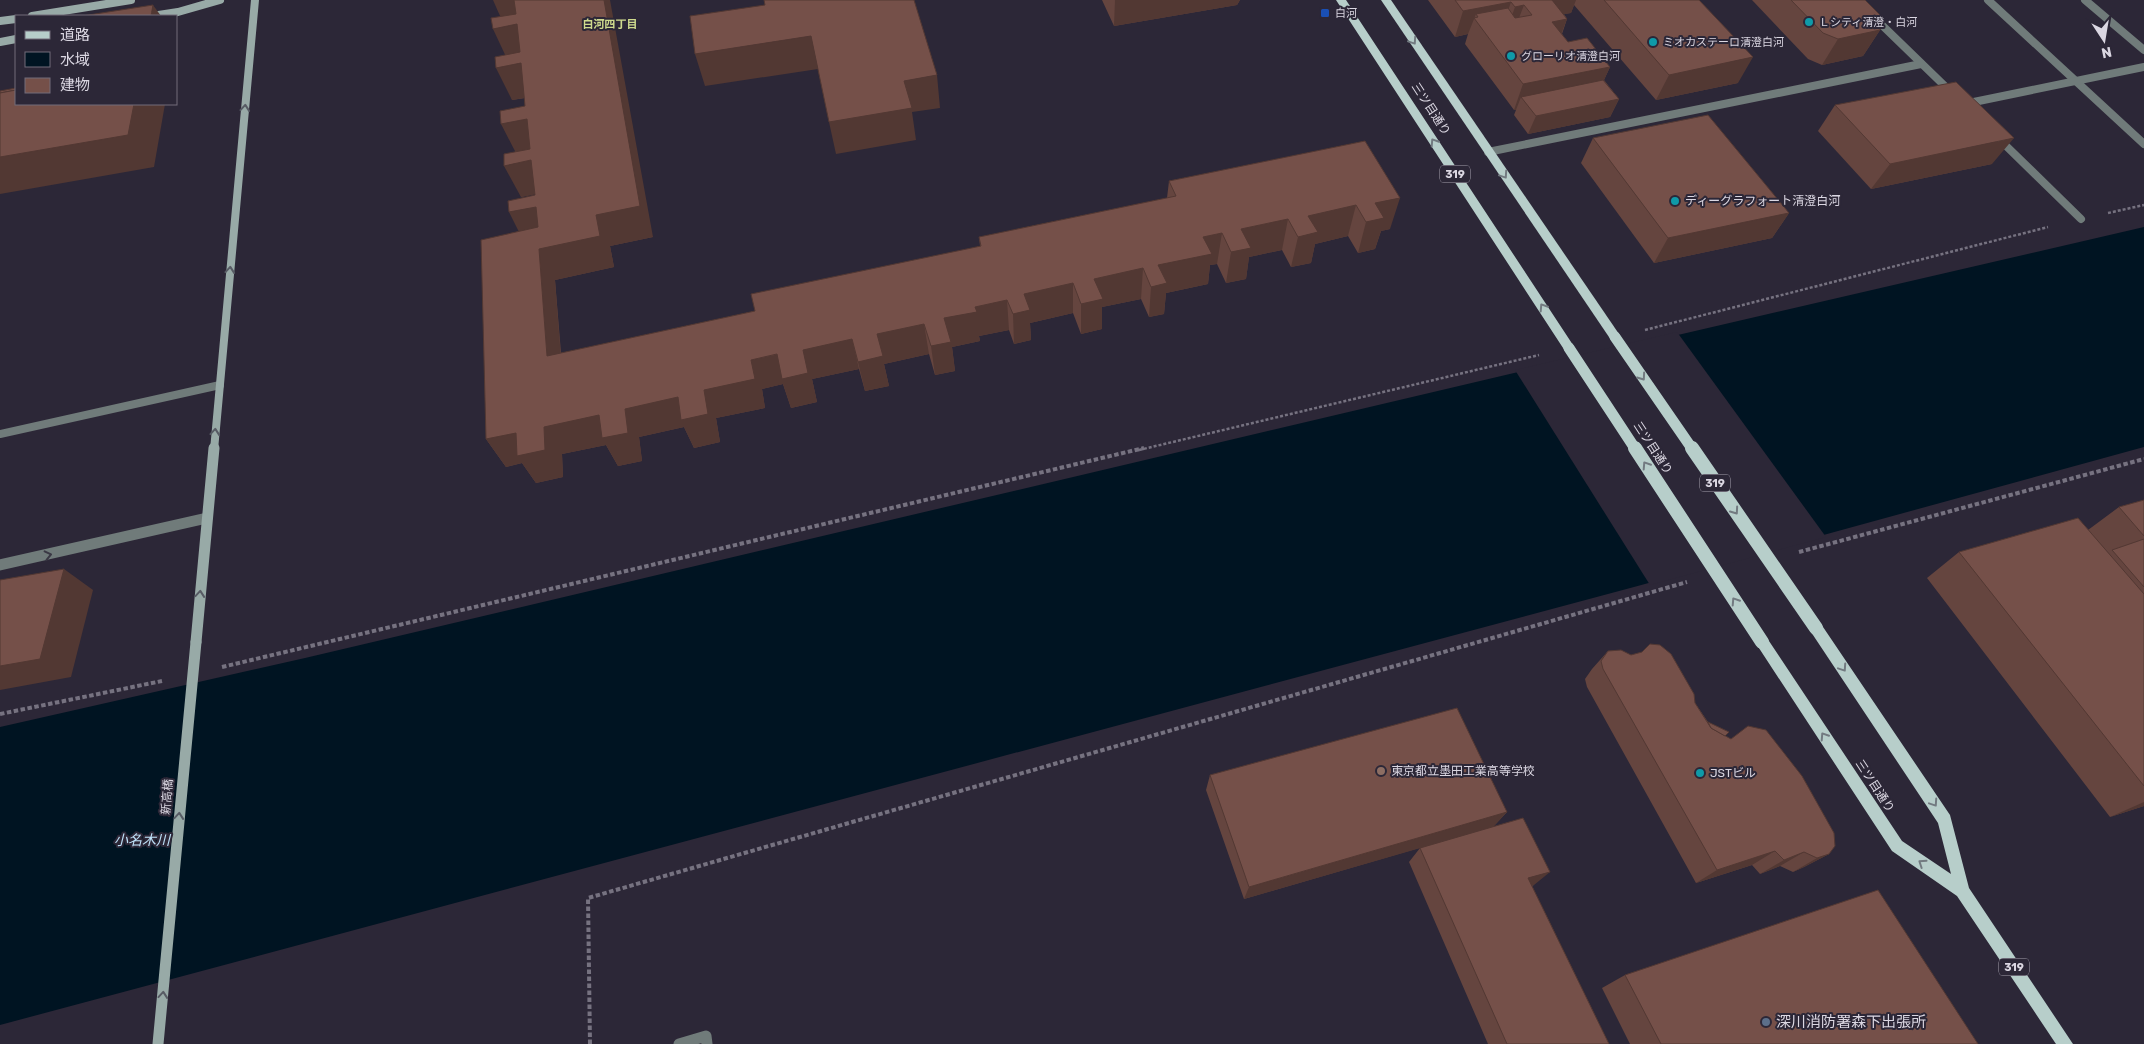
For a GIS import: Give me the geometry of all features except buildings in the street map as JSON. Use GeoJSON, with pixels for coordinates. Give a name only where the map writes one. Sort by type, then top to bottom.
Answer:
{"type":"FeatureCollection","features":[{"type":"Feature","properties":{"kind":"main road","name":"三ツ目通り"},"geometry":{"type":"LineString","coordinates":[[1341,0],[1897,846],[1962,891]]}},
{"type":"Feature","properties":{"kind":"main road","name":"三ツ目通り"},"geometry":{"type":"LineString","coordinates":[[1386,0],[1488,152],[1816,628],[1945,820],[1962,891],[2065,1044]]}},
{"type":"Feature","properties":{"kind":"street"},"geometry":{"type":"LineString","coordinates":[[38,15],[131,0]]}},
{"type":"Feature","properties":{"kind":"street"},"geometry":{"type":"LineString","coordinates":[[158,15],[178,12],[220,0]]}},
{"type":"Feature","properties":{"kind":"street","name":"新高橋"},"geometry":{"type":"LineString","coordinates":[[158,1044],[255,0]]}},
{"type":"Feature","properties":{"kind":"street"},"geometry":{"type":"LineString","coordinates":[[1856,0],[1970,111]]}},
{"type":"Feature","properties":{"kind":"street"},"geometry":{"type":"LineString","coordinates":[[1988,0],[2144,144]]}},
{"type":"Feature","properties":{"kind":"street"},"geometry":{"type":"LineString","coordinates":[[2085,0],[2144,50]]}},
{"type":"Feature","properties":{"kind":"street"},"geometry":{"type":"LineString","coordinates":[[0,22],[15,19]]}},
{"type":"Feature","properties":{"kind":"street"},"geometry":{"type":"LineString","coordinates":[[0,42],[15,39]]}},
{"type":"Feature","properties":{"kind":"street"},"geometry":{"type":"LineString","coordinates":[[1488,152],[1922,64]]}},
{"type":"Feature","properties":{"kind":"street"},"geometry":{"type":"LineString","coordinates":[[1964,104],[2144,67]]}},
{"type":"Feature","properties":{"kind":"street"},"geometry":{"type":"LineString","coordinates":[[1991,131],[2081,219]]}},
{"type":"Feature","properties":{"kind":"street"},"geometry":{"type":"LineString","coordinates":[[0,434],[220,385]]}},
{"type":"Feature","properties":{"kind":"street"},"geometry":{"type":"LineString","coordinates":[[0,566],[207,518]]}},
{"type":"Feature","properties":{"kind":"street"},"geometry":{"type":"LineString","coordinates":[[679,1044],[706,1036],[707,1044]]}},
{"type":"Feature","properties":{"kind":"path"},"geometry":{"type":"LineString","coordinates":[[1615,337],[2081,219],[2144,205]]}},
{"type":"Feature","properties":{"kind":"path"},"geometry":{"type":"LineString","coordinates":[[0,714],[192,674],[1570,348]]}},
{"type":"Feature","properties":{"kind":"path"},"geometry":{"type":"LineString","coordinates":[[1791,554],[2144,459]]}},
{"type":"Feature","properties":{"kind":"path"},"geometry":{"type":"LineString","coordinates":[[590,1044],[588,898],[1695,580]]}},
{"type":"Feature","properties":{"kind":"water","name":"小名木川"},"geometry":{"type":"Polygon","coordinates":[[[2144,227],[2144,447],[1634,587],[0,1025],[0,727],[305,658],[1514,373],[2144,227]]]}},
{"type":"Feature","properties":{"kind":"pier"},"geometry":{"type":"Polygon","coordinates":[[[1677,332],[1826,537],[1650,585],[1515,370],[1677,332]]]}},
{"type":"Feature","properties":{"kind":"place","name":"白河"},"geometry":{"type":"Point","coordinates":[1325,13]}},
{"type":"Feature","properties":{"kind":"place","name":"Ｌシティ清澄・白河"},"geometry":{"type":"Point","coordinates":[1809,22]}},
{"type":"Feature","properties":{"kind":"place","name":"ミオカステーロ清澄白河"},"geometry":{"type":"Point","coordinates":[1653,42]}},
{"type":"Feature","properties":{"kind":"place","name":"グローリオ清澄白河"},"geometry":{"type":"Point","coordinates":[1511,56]}},
{"type":"Feature","properties":{"kind":"place","name":"ディーグラフォート清澄白河"},"geometry":{"type":"Point","coordinates":[1675,201]}},
{"type":"Feature","properties":{"kind":"place","name":"東京都立墨田工業高等学校"},"geometry":{"type":"Point","coordinates":[1381,771]}},
{"type":"Feature","properties":{"kind":"place","name":"JSTビル"},"geometry":{"type":"Point","coordinates":[1700,773]}},
{"type":"Feature","properties":{"kind":"place","name":"深川消防署森下出張所"},"geometry":{"type":"Point","coordinates":[1766,1022]}},
{"type":"Feature","properties":{"kind":"district","name":"白河四丁目"},"geometry":{"type":"Point","coordinates":[610,24]}}]}
